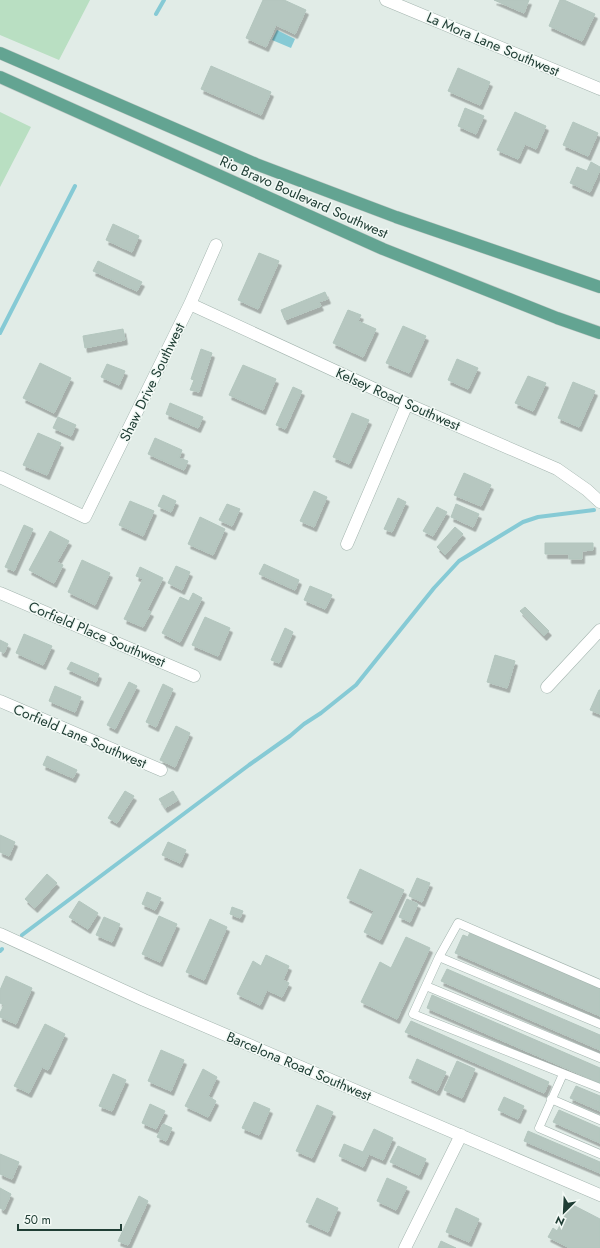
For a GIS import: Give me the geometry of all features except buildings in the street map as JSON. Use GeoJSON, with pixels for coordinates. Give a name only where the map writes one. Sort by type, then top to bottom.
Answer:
{"type":"FeatureCollection","features":[{"type":"Feature","properties":{"kind":"main road","name":"Rio Bravo Boulevard Southwest"},"geometry":{"type":"LineString","coordinates":[[0,53],[264,167],[396,217],[600,287]]}},
{"type":"Feature","properties":{"kind":"main road","name":"Rio Bravo Boulevard Southwest"},"geometry":{"type":"LineString","coordinates":[[0,78],[383,248],[557,318],[600,332]]}},
{"type":"Feature","properties":{"kind":"street","name":"La Mora Lane Southwest"},"geometry":{"type":"LineString","coordinates":[[386,0],[600,89]]}},
{"type":"Feature","properties":{"kind":"street","name":"Shaw Drive Southwest"},"geometry":{"type":"LineString","coordinates":[[0,478],[85,516],[190,304],[216,246]]}},
{"type":"Feature","properties":{"kind":"street","name":"Kelsey Road Southwest"},"geometry":{"type":"LineString","coordinates":[[190,304],[407,404],[557,469],[587,490],[600,502]]}},
{"type":"Feature","properties":{"kind":"street"},"geometry":{"type":"LineString","coordinates":[[348,544],[407,404]]}},
{"type":"Feature","properties":{"kind":"street","name":"Corfield Place Southwest"},"geometry":{"type":"LineString","coordinates":[[0,593],[194,676]]}},
{"type":"Feature","properties":{"kind":"street"},"geometry":{"type":"LineString","coordinates":[[547,687],[600,630]]}},
{"type":"Feature","properties":{"kind":"street","name":"Corfield Lane Southwest"},"geometry":{"type":"LineString","coordinates":[[0,702],[160,770]]}},
{"type":"Feature","properties":{"kind":"street","name":"Barcelona Road Southwest"},"geometry":{"type":"LineString","coordinates":[[0,934],[144,1000],[600,1195]]}},
{"type":"Feature","properties":{"kind":"street"},"geometry":{"type":"LineString","coordinates":[[405,1248],[462,1135]]}},
{"type":"Feature","properties":{"kind":"lane"},"geometry":{"type":"LineString","coordinates":[[600,984],[458,922],[439,957],[413,1014],[600,1088]]}},
{"type":"Feature","properties":{"kind":"lane"},"geometry":{"type":"LineString","coordinates":[[439,957],[600,1024]]}},
{"type":"Feature","properties":{"kind":"lane"},"geometry":{"type":"LineString","coordinates":[[426,986],[600,1058]]}},
{"type":"Feature","properties":{"kind":"lane"},"geometry":{"type":"LineString","coordinates":[[562,1074],[539,1128],[600,1154]]}},
{"type":"Feature","properties":{"kind":"lane"},"geometry":{"type":"LineString","coordinates":[[551,1099],[600,1120]]}},
{"type":"Feature","properties":{"kind":"green space"},"geometry":{"type":"Polygon","coordinates":[[[0,0],[90,0],[59,60],[0,35],[0,0]]]}},
{"type":"Feature","properties":{"kind":"green space"},"geometry":{"type":"Polygon","coordinates":[[[0,112],[31,127],[0,187],[0,112]]]}},
{"type":"Feature","properties":{"kind":"water"},"geometry":{"type":"Polygon","coordinates":[[[277,30],[295,39],[291,48],[272,40],[277,30]]]}},
{"type":"Feature","properties":{"kind":"waterway"},"geometry":{"type":"LineString","coordinates":[[156,14],[164,0]]}},
{"type":"Feature","properties":{"kind":"waterway"},"geometry":{"type":"LineString","coordinates":[[0,333],[75,186]]}},
{"type":"Feature","properties":{"kind":"waterway"},"geometry":{"type":"LineString","coordinates":[[22,935],[290,736],[304,724],[321,713],[356,685],[434,588],[459,561],[523,522],[538,517],[594,510]]}}]}
